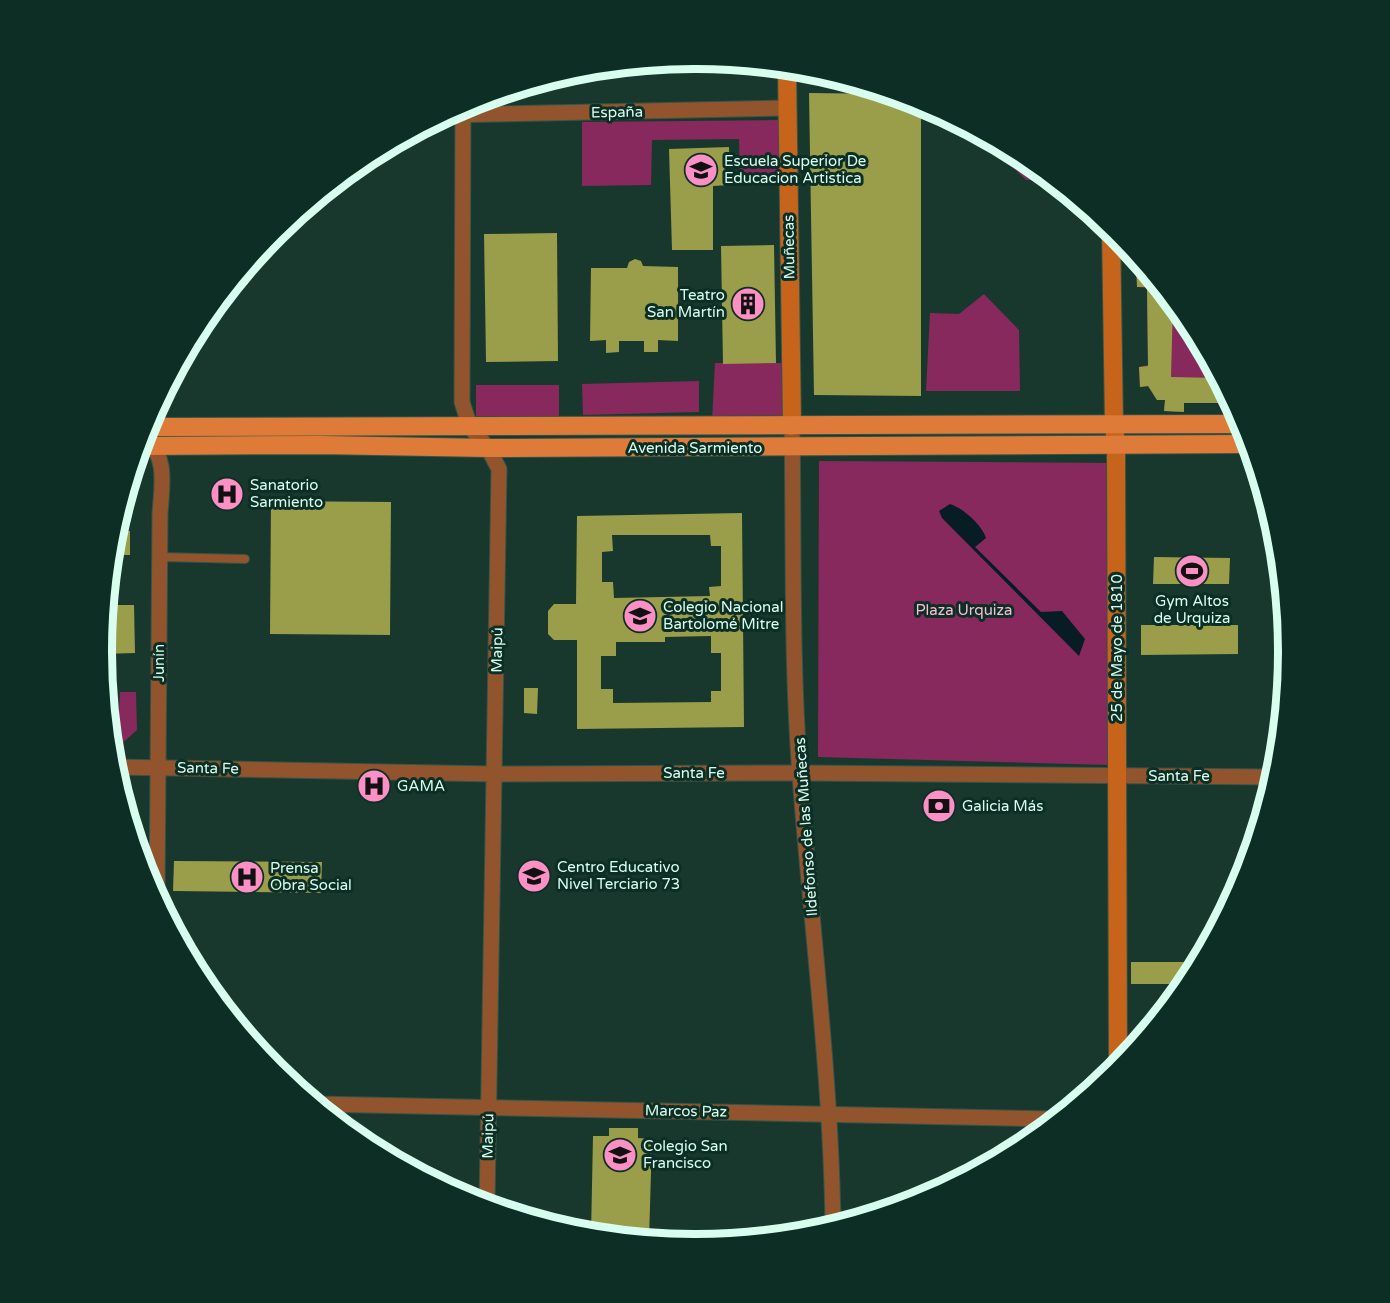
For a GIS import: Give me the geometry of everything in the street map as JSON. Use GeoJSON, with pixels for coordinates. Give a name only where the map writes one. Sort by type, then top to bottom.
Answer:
{"type":"FeatureCollection","features":[{"type":"Feature","properties":{"kind":"main road","name":"Avenida Sarmiento"},"geometry":{"type":"LineString","coordinates":[[158,427],[1231,424]]}},
{"type":"Feature","properties":{"kind":"main road","name":"Avenida Sarmiento"},"geometry":{"type":"LineString","coordinates":[[152,442],[488,448],[1239,444]]}},
{"type":"Feature","properties":{"kind":"street","name":"Muñecas"},"geometry":{"type":"LineString","coordinates":[[787,77],[792,426]]}},
{"type":"Feature","properties":{"kind":"street","name":"España"},"geometry":{"type":"LineString","coordinates":[[475,112],[787,108]]}},
{"type":"Feature","properties":{"kind":"street","name":"Maipú"},"geometry":{"type":"LineString","coordinates":[[458,119],[462,402],[470,427],[488,448],[499,470],[487,1195]]}},
{"type":"Feature","properties":{"kind":"street","name":"25 de Mayo de 1810"},"geometry":{"type":"LineString","coordinates":[[1110,243],[1116,445],[1118,1052]]}},
{"type":"Feature","properties":{"kind":"street","name":"Ildefonso de las Muñecas"},"geometry":{"type":"LineString","coordinates":[[792,426],[794,614],[800,773],[830,1114],[833,1217]]}},
{"type":"Feature","properties":{"kind":"street","name":"Junín"},"geometry":{"type":"LineString","coordinates":[[150,447],[162,469],[158,877]]}},
{"type":"Feature","properties":{"kind":"street","name":"Santa Fe"},"geometry":{"type":"LineString","coordinates":[[124,767],[495,774],[800,773],[1263,777]]}},
{"type":"Feature","properties":{"kind":"street","name":"Marcos Paz"},"geometry":{"type":"LineString","coordinates":[[329,1104],[1043,1119]]}},
{"type":"Feature","properties":{"kind":"lane"},"geometry":{"type":"LineString","coordinates":[[160,556],[245,559]]}},
{"type":"Feature","properties":{"kind":"green space"},"geometry":{"type":"Polygon","coordinates":[[[780,120],[780,175],[740,176],[739,139],[652,140],[651,185],[582,186],[582,122],[780,120]]]}},
{"type":"Feature","properties":{"kind":"green space"},"geometry":{"type":"Polygon","coordinates":[[[1002,157],[1037,180],[1026,180],[1002,157]]]}},
{"type":"Feature","properties":{"kind":"green space"},"geometry":{"type":"Polygon","coordinates":[[[1136,271],[1179,328],[1221,403],[1184,403],[1184,412],[1164,411],[1165,400],[1157,400],[1152,386],[1140,387],[1139,367],[1148,365],[1147,288],[1137,287],[1136,271]]]}},
{"type":"Feature","properties":{"kind":"green space"},"geometry":{"type":"Polygon","coordinates":[[[984,294],[1019,330],[1020,391],[926,391],[930,313],[959,314],[984,294]]]}},
{"type":"Feature","properties":{"kind":"green space"},"geometry":{"type":"Polygon","coordinates":[[[715,363],[783,363],[792,426],[712,421],[715,363]]]}},
{"type":"Feature","properties":{"kind":"green space"},"geometry":{"type":"Polygon","coordinates":[[[699,381],[699,412],[583,415],[582,384],[699,381]]]}},
{"type":"Feature","properties":{"kind":"green space"},"geometry":{"type":"Polygon","coordinates":[[[476,385],[559,385],[559,416],[476,416],[476,385]]]}},
{"type":"Feature","properties":{"kind":"green space","name":"Plaza Urquiza"},"geometry":{"type":"Polygon","coordinates":[[[819,461],[1112,463],[1109,765],[818,757],[819,461]]]}},
{"type":"Feature","properties":{"kind":"green space"},"geometry":{"type":"Polygon","coordinates":[[[130,509],[131,522],[127,522],[130,509]]]}},
{"type":"Feature","properties":{"kind":"green space"},"geometry":{"type":"Polygon","coordinates":[[[120,692],[136,692],[137,730],[120,745],[118,730],[120,692]]]}},
{"type":"Feature","properties":{"kind":"water"},"geometry":{"type":"Polygon","coordinates":[[[950,504],[961,509],[984,533],[986,538],[975,547],[1041,612],[1062,611],[1085,639],[1079,656],[942,518],[939,511],[950,504]]]}},
{"type":"Feature","properties":{"kind":"building"},"geometry":{"type":"Polygon","coordinates":[[[809,93],[861,94],[921,114],[921,396],[814,395],[809,93]]]}},
{"type":"Feature","properties":{"kind":"building"},"geometry":{"type":"Polygon","coordinates":[[[729,147],[730,185],[713,186],[713,250],[672,250],[669,149],[729,147]]]}},
{"type":"Feature","properties":{"kind":"building"},"geometry":{"type":"Polygon","coordinates":[[[557,233],[558,361],[486,362],[484,234],[557,233]]]}},
{"type":"Feature","properties":{"kind":"building","name":"Teatro San Martín"},"geometry":{"type":"Polygon","coordinates":[[[774,245],[776,363],[723,364],[721,246],[774,245]]]}},
{"type":"Feature","properties":{"kind":"building"},"geometry":{"type":"Polygon","coordinates":[[[635,259],[641,261],[643,266],[678,267],[678,341],[658,340],[658,352],[644,352],[644,341],[619,341],[619,352],[606,353],[606,340],[590,341],[591,268],[627,268],[629,262],[635,259]]]}},
{"type":"Feature","properties":{"kind":"building"},"geometry":{"type":"Polygon","coordinates":[[[1136,271],[1173,319],[1171,377],[1208,378],[1221,403],[1184,403],[1184,412],[1164,411],[1165,400],[1157,400],[1148,386],[1140,387],[1139,367],[1148,366],[1147,287],[1137,287],[1136,271]]]}},
{"type":"Feature","properties":{"kind":"building"},"geometry":{"type":"Polygon","coordinates":[[[271,501],[391,502],[390,635],[270,634],[271,501]]]}},
{"type":"Feature","properties":{"kind":"building"},"geometry":{"type":"Polygon","coordinates":[[[742,513],[744,727],[577,729],[577,640],[554,640],[548,634],[548,611],[554,604],[576,604],[577,516],[742,513]],[[612,535],[613,551],[602,552],[602,582],[613,582],[614,598],[710,596],[709,587],[721,586],[721,546],[711,546],[710,535],[612,535]],[[711,636],[665,637],[665,642],[616,642],[616,656],[601,656],[601,689],[613,689],[613,703],[711,702],[711,691],[721,691],[721,653],[711,653],[711,636]]]}},
{"type":"Feature","properties":{"kind":"building"},"geometry":{"type":"Polygon","coordinates":[[[126,531],[130,531],[130,555],[121,555],[126,531]]]}},
{"type":"Feature","properties":{"kind":"building","name":"Gym Altos de Urquiza"},"geometry":{"type":"Polygon","coordinates":[[[1154,557],[1230,558],[1229,584],[1153,584],[1154,557]]]}},
{"type":"Feature","properties":{"kind":"building"},"geometry":{"type":"Polygon","coordinates":[[[115,605],[134,605],[135,653],[112,654],[115,605]]]}},
{"type":"Feature","properties":{"kind":"building"},"geometry":{"type":"Polygon","coordinates":[[[1141,625],[1238,625],[1238,654],[1141,655],[1141,625]]]}},
{"type":"Feature","properties":{"kind":"building"},"geometry":{"type":"Polygon","coordinates":[[[524,688],[538,688],[537,714],[524,713],[524,688]]]}},
{"type":"Feature","properties":{"kind":"building","name":"Prensa Obra Social"},"geometry":{"type":"Polygon","coordinates":[[[174,861],[322,862],[321,893],[173,891],[174,861]]]}},
{"type":"Feature","properties":{"kind":"building"},"geometry":{"type":"Polygon","coordinates":[[[1131,962],[1187,962],[1173,984],[1131,984],[1131,962]]]}},
{"type":"Feature","properties":{"kind":"building"},"geometry":{"type":"Polygon","coordinates":[[[609,1128],[638,1128],[638,1138],[652,1139],[649,1232],[591,1225],[593,1136],[609,1136],[609,1128]]]}},
{"type":"Feature","properties":{"kind":"place","name":"Escuela Superior De Educacion Artistica"},"geometry":{"type":"Point","coordinates":[701,170]}},
{"type":"Feature","properties":{"kind":"place","name":"Teatro San Martín"},"geometry":{"type":"Point","coordinates":[748,304]}},
{"type":"Feature","properties":{"kind":"place","name":"Sanatorio Sarmiento"},"geometry":{"type":"Point","coordinates":[227,494]}},
{"type":"Feature","properties":{"kind":"place","name":"Gym Altos de Urquiza"},"geometry":{"type":"Point","coordinates":[1192,571]}},
{"type":"Feature","properties":{"kind":"place","name":"Colegio Nacional Bartolomé Mitre"},"geometry":{"type":"Point","coordinates":[640,616]}},
{"type":"Feature","properties":{"kind":"place","name":"GAMA"},"geometry":{"type":"Point","coordinates":[374,786]}},
{"type":"Feature","properties":{"kind":"place","name":"Galicia Más"},"geometry":{"type":"Point","coordinates":[939,806]}},
{"type":"Feature","properties":{"kind":"place","name":"Centro Educativo Nivel Terciario 73"},"geometry":{"type":"Point","coordinates":[534,876]}},
{"type":"Feature","properties":{"kind":"place","name":"Prensa Obra Social"},"geometry":{"type":"Point","coordinates":[247,877]}},
{"type":"Feature","properties":{"kind":"place","name":"Colegio San Francisco"},"geometry":{"type":"Point","coordinates":[620,1155]}}]}
